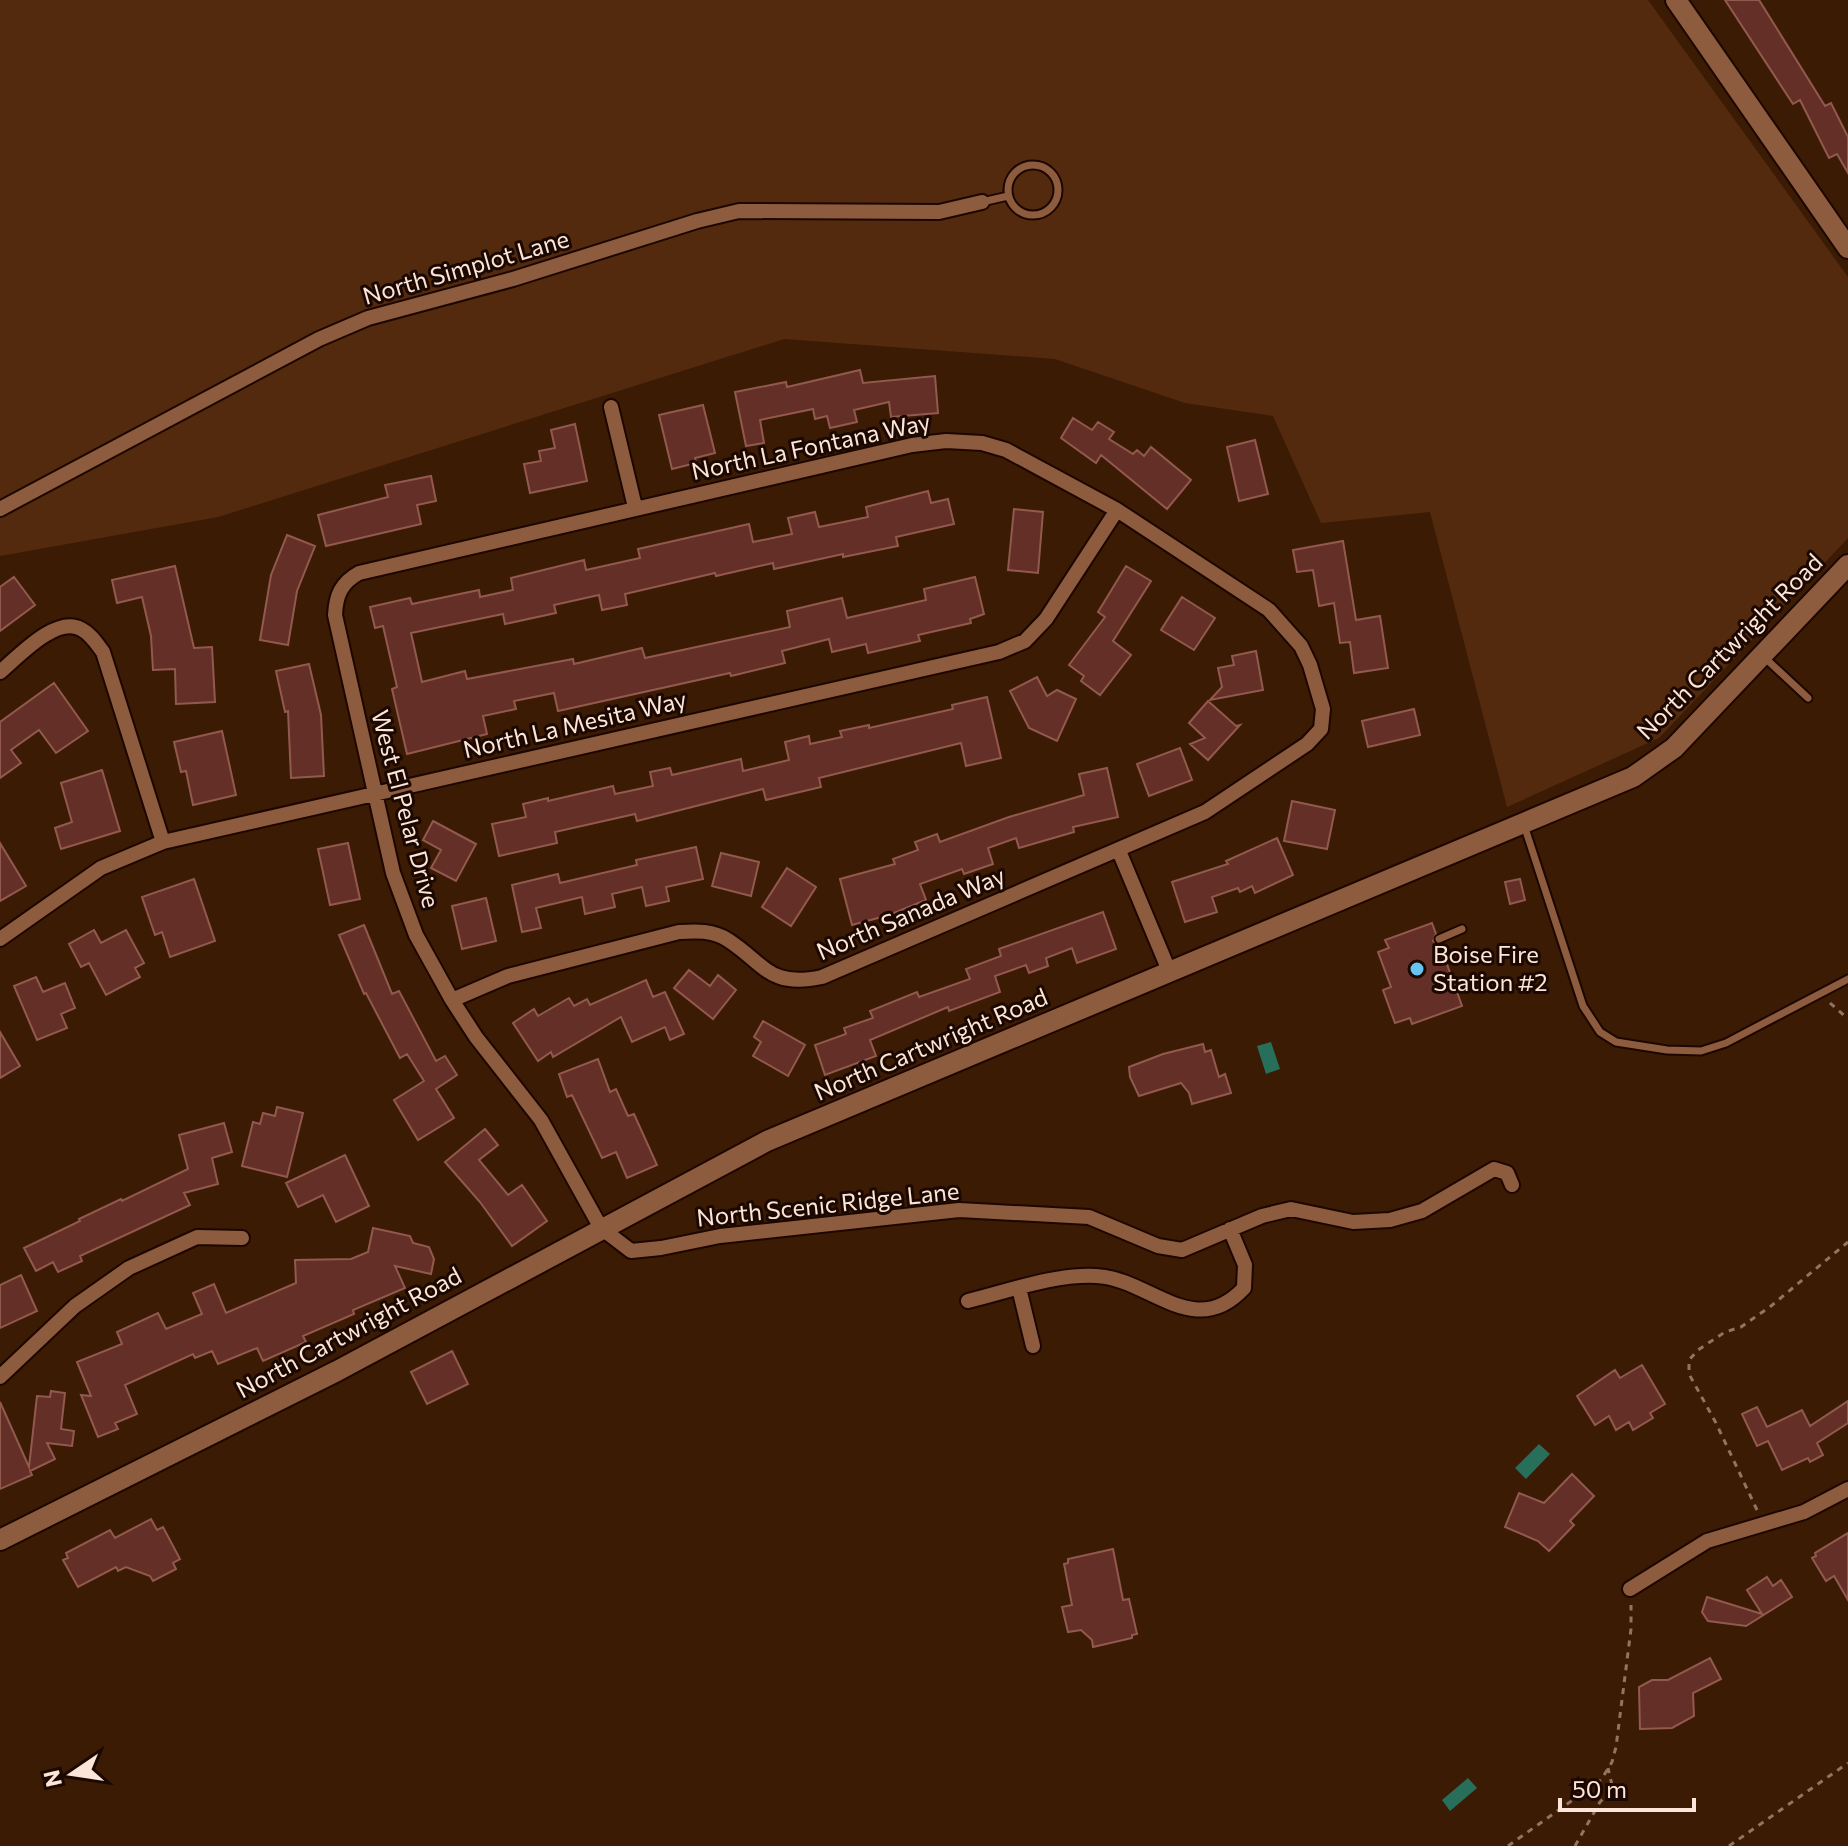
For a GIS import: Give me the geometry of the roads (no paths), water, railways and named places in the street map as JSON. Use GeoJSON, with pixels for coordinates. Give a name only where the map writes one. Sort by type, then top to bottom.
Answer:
{"type":"FeatureCollection","features":[{"type":"Feature","properties":{"kind":"street"},"geometry":{"type":"LineString","coordinates":[[1676,0],[1848,248]]}},
{"type":"Feature","properties":{"kind":"street","name":"North Simplot Lane"},"geometry":{"type":"LineString","coordinates":[[0,509],[319,339],[368,318],[513,279],[697,221],[739,211],[939,212],[982,202]]}},
{"type":"Feature","properties":{"kind":"street"},"geometry":{"type":"LineString","coordinates":[[611,407],[635,507]]}},
{"type":"Feature","properties":{"kind":"street","name":"North La Fontana Way"},"geometry":{"type":"LineString","coordinates":[[340,589],[359,573],[635,507],[912,445],[946,441],[982,443],[1006,450],[1117,510],[1269,610],[1301,646],[1319,688],[1323,709],[1321,729]]}},
{"type":"Feature","properties":{"kind":"street","name":"North La Mesita Way"},"geometry":{"type":"LineString","coordinates":[[0,939],[101,868],[163,842],[999,652],[1025,641],[1046,619],[1117,510]]}},
{"type":"Feature","properties":{"kind":"street","name":"North Cartwright Road"},"geometry":{"type":"LineString","coordinates":[[0,1540],[337,1371],[767,1141],[1633,777],[1674,748],[1848,565]]}},
{"type":"Feature","properties":{"kind":"street","name":"West El Pelar Drive"},"geometry":{"type":"LineString","coordinates":[[340,589],[335,615],[393,873],[416,935],[476,1037],[541,1120],[601,1228]]}},
{"type":"Feature","properties":{"kind":"street"},"geometry":{"type":"LineString","coordinates":[[0,672],[48,632],[62,627],[78,627],[91,636],[103,652],[163,842]]}},
{"type":"Feature","properties":{"kind":"street","name":"North Sanada Way"},"geometry":{"type":"LineString","coordinates":[[452,1000],[508,976],[691,931],[703,931],[727,939],[775,977],[799,981],[822,977],[1205,812],[1307,744],[1321,729]]}},
{"type":"Feature","properties":{"kind":"street"},"geometry":{"type":"LineString","coordinates":[[1119,851],[1170,973]]}},
{"type":"Feature","properties":{"kind":"street","name":"North Scenic Ridge Lane"},"geometry":{"type":"LineString","coordinates":[[601,1228],[631,1251],[720,1236],[959,1210],[1089,1217],[1158,1246],[1182,1250],[1262,1216],[1291,1209],[1353,1222],[1390,1220],[1422,1211],[1494,1169],[1507,1173],[1512,1185]]}},
{"type":"Feature","properties":{"kind":"street"},"geometry":{"type":"LineString","coordinates":[[968,1301],[1067,1278],[1095,1276],[1120,1278],[1180,1308],[1201,1309],[1230,1303],[1244,1288],[1245,1265],[1230,1229]]}},
{"type":"Feature","properties":{"kind":"street"},"geometry":{"type":"LineString","coordinates":[[0,1377],[75,1306],[129,1268],[197,1237],[242,1238]]}},
{"type":"Feature","properties":{"kind":"street"},"geometry":{"type":"LineString","coordinates":[[1019,1288],[1033,1346]]}},
{"type":"Feature","properties":{"kind":"street"},"geometry":{"type":"LineString","coordinates":[[1630,1589],[1707,1541],[1804,1512],[1848,1489]]}},
{"type":"Feature","properties":{"kind":"lane"},"geometry":{"type":"LineString","coordinates":[[1028,165],[1045,167],[1056,180],[1054,204],[1041,214],[1017,210],[1008,196],[1009,180],[1028,165]]}},
{"type":"Feature","properties":{"kind":"lane"},"geometry":{"type":"LineString","coordinates":[[982,202],[1008,196]]}},
{"type":"Feature","properties":{"kind":"lane"},"geometry":{"type":"LineString","coordinates":[[1762,655],[1808,698]]}},
{"type":"Feature","properties":{"kind":"lane"},"geometry":{"type":"LineString","coordinates":[[1523,823],[1583,1006],[1600,1032],[1616,1042],[1667,1050],[1701,1051],[1726,1043],[1848,979]]}},
{"type":"Feature","properties":{"kind":"lane"},"geometry":{"type":"LineString","coordinates":[[1439,939],[1462,929]]}},
{"type":"Feature","properties":{"kind":"water"},"geometry":{"type":"Polygon","coordinates":[[[1271,1042],[1280,1069],[1266,1074],[1257,1046],[1271,1042]]]}},
{"type":"Feature","properties":{"kind":"water"},"geometry":{"type":"Polygon","coordinates":[[[1539,1444],[1550,1454],[1526,1479],[1515,1468],[1539,1444]]]}},
{"type":"Feature","properties":{"kind":"water"},"geometry":{"type":"Polygon","coordinates":[[[1468,1778],[1477,1788],[1450,1811],[1442,1800],[1468,1778]]]}},
{"type":"Feature","properties":{"kind":"place","name":"Boise Fire Station #2"},"geometry":{"type":"Point","coordinates":[1417,969]}}]}
